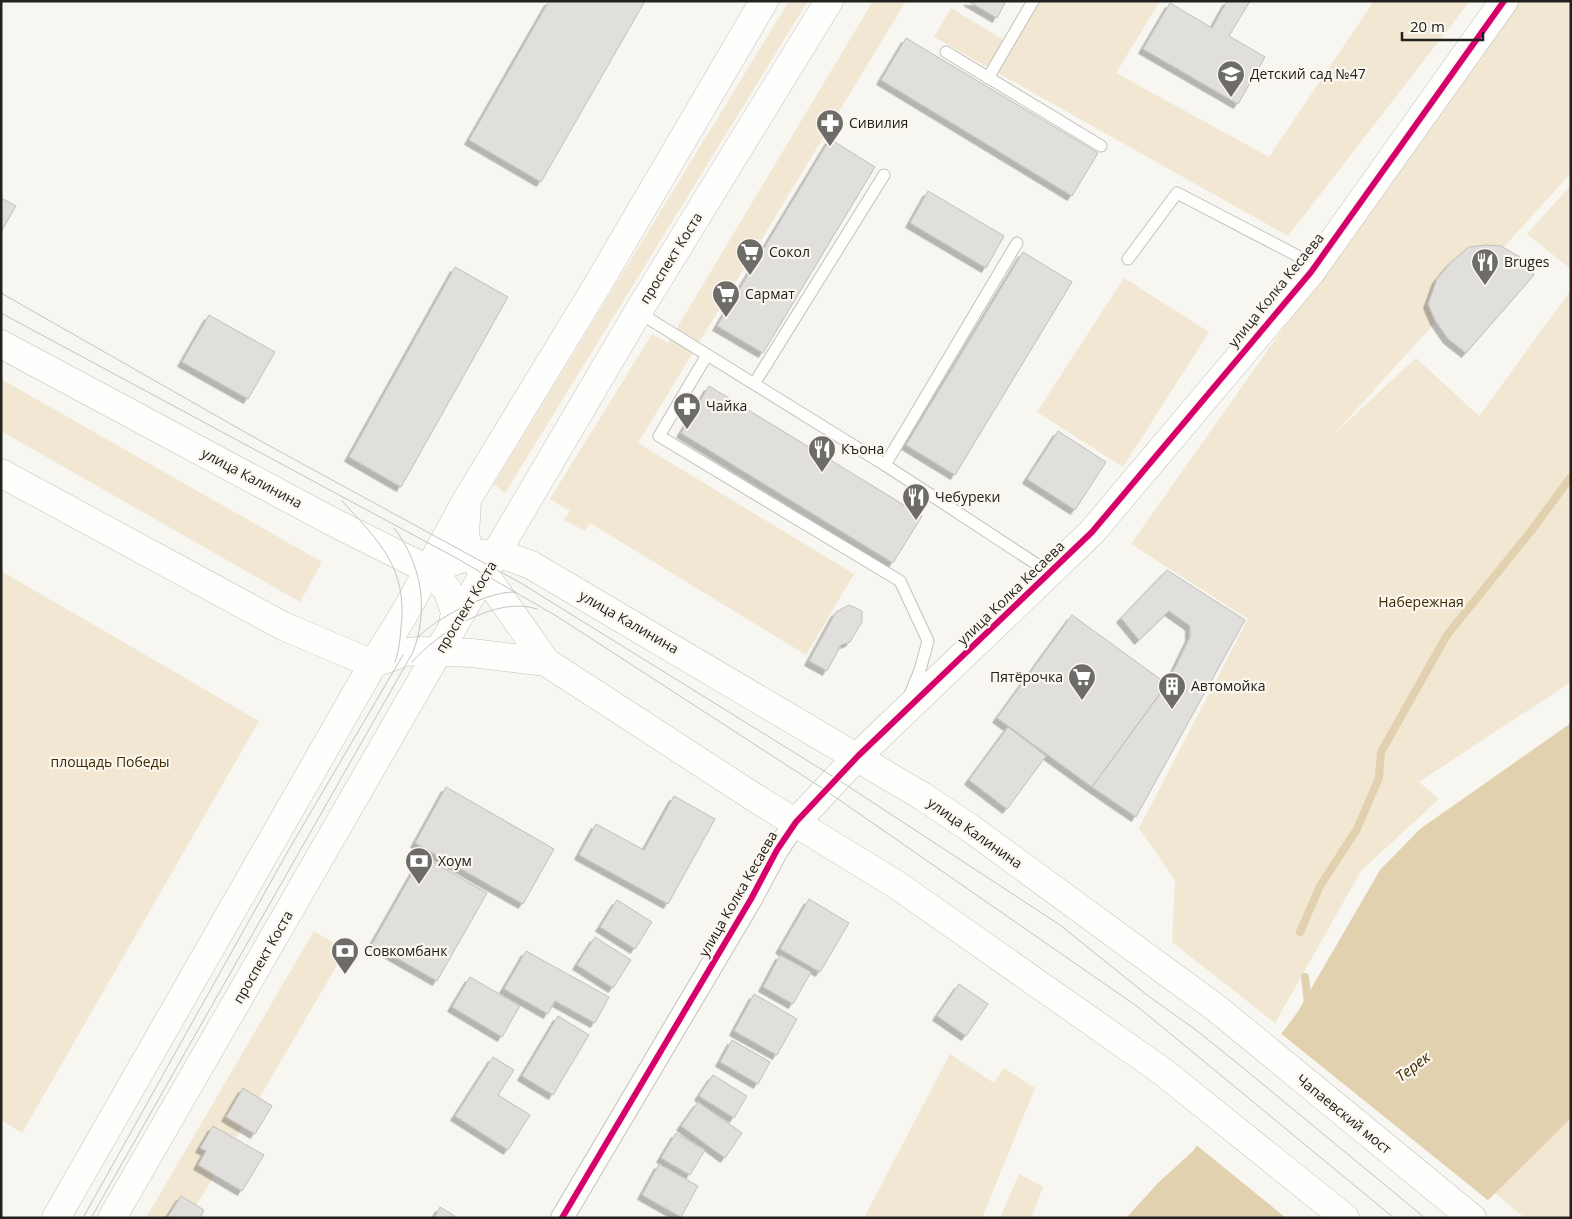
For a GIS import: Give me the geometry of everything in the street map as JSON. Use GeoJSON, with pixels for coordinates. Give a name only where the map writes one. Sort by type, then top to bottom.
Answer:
{"type":"FeatureCollection","features":[{"type":"Feature","properties":{"kind":"main road"},"geometry":{"type":"LineString","coordinates":[[56,1218],[373,664],[429,570],[467,500],[764,1]]}},
{"type":"Feature","properties":{"kind":"main road","name":"проспект Коста"},"geometry":{"type":"LineString","coordinates":[[112,1218],[452,629],[485,561],[829,1]]}},
{"type":"Feature","properties":{"kind":"main road","name":"улица Колка Кесаева"},"geometry":{"type":"LineString","coordinates":[[796,822],[858,756],[1092,532],[1315,265],[1504,1]]}},
{"type":"Feature","properties":{"kind":"main road","name":"улица Калинина"},"geometry":{"type":"LineString","coordinates":[[1,344],[331,521],[429,570],[447,588],[455,612],[452,629]]}},
{"type":"Feature","properties":{"kind":"main road"},"geometry":{"type":"LineString","coordinates":[[1,473],[283,626],[373,664],[405,652],[438,652],[546,662]]}},
{"type":"Feature","properties":{"kind":"main road"},"geometry":{"type":"LineString","coordinates":[[467,500],[465,536],[485,561],[546,662],[897,885],[1162,1072],[1345,1218]]}},
{"type":"Feature","properties":{"kind":"main road"},"geometry":{"type":"LineString","coordinates":[[429,570],[485,561]]}},
{"type":"Feature","properties":{"kind":"main road","name":"улица Калинина"},"geometry":{"type":"LineString","coordinates":[[485,561],[531,565],[858,756],[953,815],[1216,1008]]}},
{"type":"Feature","properties":{"kind":"main road","name":"Чапаевский мост"},"geometry":{"type":"LineString","coordinates":[[1216,1008],[1472,1218]]}},
{"type":"Feature","properties":{"kind":"street","name":"улица Колка Кесаева"},"geometry":{"type":"LineString","coordinates":[[562,1218],[746,907],[777,850],[796,822]]}},
{"type":"Feature","properties":{"kind":"lane"},"geometry":{"type":"LineString","coordinates":[[988,78],[1033,1]]}},
{"type":"Feature","properties":{"kind":"lane"},"geometry":{"type":"LineString","coordinates":[[946,52],[1101,146]]}},
{"type":"Feature","properties":{"kind":"lane"},"geometry":{"type":"LineString","coordinates":[[754,384],[884,175]]}},
{"type":"Feature","properties":{"kind":"lane"},"geometry":{"type":"LineString","coordinates":[[1128,259],[1177,192],[1315,265]]}},
{"type":"Feature","properties":{"kind":"lane"},"geometry":{"type":"LineString","coordinates":[[885,465],[1017,243]]}},
{"type":"Feature","properties":{"kind":"lane"},"geometry":{"type":"LineString","coordinates":[[638,312],[885,465],[1051,573]]}},
{"type":"Feature","properties":{"kind":"lane"},"geometry":{"type":"LineString","coordinates":[[707,355],[659,436],[900,581],[928,641],[920,670],[901,716]]}},
{"type":"Feature","properties":{"kind":"green space"},"geometry":{"type":"Polygon","coordinates":[[[789,1],[808,1],[505,493],[494,484],[789,1]]]}},
{"type":"Feature","properties":{"kind":"green space"},"geometry":{"type":"Polygon","coordinates":[[[873,1],[906,1],[638,443],[854,574],[806,655],[590,523],[585,531],[564,520],[570,511],[550,499],[652,334],[668,343],[873,1]]]}},
{"type":"Feature","properties":{"kind":"green space"},"geometry":{"type":"Polygon","coordinates":[[[1041,1],[1160,1],[1116,73],[1269,157],[1374,1],[1470,1],[1288,236],[934,37],[951,8],[1012,45],[1041,1]]]}},
{"type":"Feature","properties":{"kind":"green space","name":"Набережная"},"geometry":{"type":"Polygon","coordinates":[[[1514,1],[1571,1],[1571,173],[1334,434],[1416,358],[1479,416],[1571,290],[1571,682],[1419,782],[1439,799],[1361,871],[1275,1023],[1172,942],[1175,880],[1139,828],[1248,619],[1131,544],[1514,1]]]}},
{"type":"Feature","properties":{"kind":"green space"},"geometry":{"type":"Polygon","coordinates":[[[1571,185],[1571,269],[1527,234],[1571,185]]]}},
{"type":"Feature","properties":{"kind":"green space"},"geometry":{"type":"Polygon","coordinates":[[[1124,278],[1209,332],[1123,467],[1037,412],[1124,278]]]}},
{"type":"Feature","properties":{"kind":"green space"},"geometry":{"type":"Polygon","coordinates":[[[1,379],[322,562],[300,602],[1,431],[1,379]]]}},
{"type":"Feature","properties":{"kind":"green space","name":"площадь Победы"},"geometry":{"type":"Polygon","coordinates":[[[1,571],[259,721],[22,1133],[1,1120],[1,571]]]}},
{"type":"Feature","properties":{"kind":"green space"},"geometry":{"type":"Polygon","coordinates":[[[314,931],[346,950],[189,1218],[146,1218],[314,931]]]}},
{"type":"Feature","properties":{"kind":"green space"},"geometry":{"type":"Polygon","coordinates":[[[950,1054],[994,1083],[1004,1068],[1035,1088],[982,1218],[864,1218],[950,1054]]]}},
{"type":"Feature","properties":{"kind":"green space"},"geometry":{"type":"Polygon","coordinates":[[[1571,1118],[1571,1218],[1525,1218],[1494,1192],[1571,1118]]]}},
{"type":"Feature","properties":{"kind":"green space"},"geometry":{"type":"Polygon","coordinates":[[[1019,1174],[1043,1187],[1031,1218],[1000,1218],[1019,1174]]]}},
{"type":"Feature","properties":{"kind":"water","name":"Терек"},"geometry":{"type":"Polygon","coordinates":[[[1571,723],[1571,1118],[1470,1218],[1126,1218],[1158,1183],[1193,1151],[1297,1013],[1380,870],[1420,829],[1571,723]]]}},
{"type":"Feature","properties":{"kind":"pier"},"geometry":{"type":"Polygon","coordinates":[[[1279,1032],[1489,1201],[1474,1218],[1286,1218],[1195,1144],[1279,1032]]]}},
{"type":"Feature","properties":{"kind":"building"},"geometry":{"type":"Polygon","coordinates":[[[549,1],[645,1],[541,182],[469,140],[549,1]]]}},
{"type":"Feature","properties":{"kind":"building"},"geometry":{"type":"Polygon","coordinates":[[[968,1],[1006,1],[997,18],[968,1]]]}},
{"type":"Feature","properties":{"kind":"building"},"geometry":{"type":"Polygon","coordinates":[[[1227,1],[1250,1],[1229,36],[1265,57],[1238,104],[1143,49],[1170,3],[1212,28],[1227,1]]]}},
{"type":"Feature","properties":{"kind":"building"},"geometry":{"type":"Polygon","coordinates":[[[906,38],[1098,153],[1072,196],[881,80],[906,38]]]}},
{"type":"Feature","properties":{"kind":"building"},"geometry":{"type":"Polygon","coordinates":[[[830,139],[875,167],[763,353],[717,326],[830,139]]]}},
{"type":"Feature","properties":{"kind":"building"},"geometry":{"type":"Polygon","coordinates":[[[928,191],[1004,236],[986,268],[910,223],[928,191]]]}},
{"type":"Feature","properties":{"kind":"building"},"geometry":{"type":"Polygon","coordinates":[[[1,198],[16,206],[1,232],[1,198]]]}},
{"type":"Feature","properties":{"kind":"building"},"geometry":{"type":"Polygon","coordinates":[[[1501,246],[1520,257],[1534,275],[1466,353],[1448,339],[1435,320],[1428,304],[1437,279],[1451,262],[1469,247],[1501,246]]]}},
{"type":"Feature","properties":{"kind":"building"},"geometry":{"type":"Polygon","coordinates":[[[1023,252],[1072,282],[955,475],[906,445],[1023,252]]]}},
{"type":"Feature","properties":{"kind":"building"},"geometry":{"type":"Polygon","coordinates":[[[455,267],[508,297],[401,487],[349,457],[455,267]]]}},
{"type":"Feature","properties":{"kind":"building"},"geometry":{"type":"Polygon","coordinates":[[[209,315],[275,352],[248,399],[182,362],[209,315]]]}},
{"type":"Feature","properties":{"kind":"building"},"geometry":{"type":"Polygon","coordinates":[[[709,386],[922,516],[893,563],[681,433],[709,386]]]}},
{"type":"Feature","properties":{"kind":"building"},"geometry":{"type":"Polygon","coordinates":[[[1058,431],[1106,462],[1075,510],[1027,479],[1058,431]]]}},
{"type":"Feature","properties":{"kind":"building","name":"Автомойка"},"geometry":{"type":"Polygon","coordinates":[[[1167,570],[1245,620],[1136,817],[1092,787],[1167,684],[1190,637],[1190,626],[1169,611],[1139,640],[1121,618],[1167,570]]]}},
{"type":"Feature","properties":{"kind":"building"},"geometry":{"type":"Polygon","coordinates":[[[849,605],[862,611],[862,622],[850,642],[841,645],[827,671],[809,661],[836,612],[849,605]]]}},
{"type":"Feature","properties":{"kind":"building","name":"Пятёрочка"},"geometry":{"type":"Polygon","coordinates":[[[1072,615],[1167,684],[1092,787],[997,718],[1072,615]]]}},
{"type":"Feature","properties":{"kind":"building"},"geometry":{"type":"Polygon","coordinates":[[[1008,727],[1046,756],[1007,809],[969,780],[1008,727]]]}},
{"type":"Feature","properties":{"kind":"building"},"geometry":{"type":"Polygon","coordinates":[[[446,787],[554,849],[523,904],[415,843],[446,787]]]}},
{"type":"Feature","properties":{"kind":"building"},"geometry":{"type":"Polygon","coordinates":[[[674,796],[715,819],[668,904],[579,855],[596,824],[644,850],[674,796]]]}},
{"type":"Feature","properties":{"kind":"building"},"geometry":{"type":"Polygon","coordinates":[[[422,856],[487,893],[437,981],[372,944],[422,856]]]}},
{"type":"Feature","properties":{"kind":"building"},"geometry":{"type":"Polygon","coordinates":[[[809,899],[849,923],[820,972],[780,949],[809,899]]]}},
{"type":"Feature","properties":{"kind":"building"},"geometry":{"type":"Polygon","coordinates":[[[617,900],[652,922],[635,949],[600,927],[617,900]]]}},
{"type":"Feature","properties":{"kind":"building"},"geometry":{"type":"Polygon","coordinates":[[[595,937],[631,960],[613,988],[577,965],[595,937]]]}},
{"type":"Feature","properties":{"kind":"building"},"geometry":{"type":"Polygon","coordinates":[[[526,951],[609,997],[595,1023],[555,1001],[548,1014],[504,989],[526,951]]]}},
{"type":"Feature","properties":{"kind":"building"},"geometry":{"type":"Polygon","coordinates":[[[780,955],[811,972],[793,1004],[763,987],[780,955]]]}},
{"type":"Feature","properties":{"kind":"building"},"geometry":{"type":"Polygon","coordinates":[[[470,977],[520,1006],[502,1037],[452,1007],[470,977]]]}},
{"type":"Feature","properties":{"kind":"building"},"geometry":{"type":"Polygon","coordinates":[[[959,984],[988,1004],[966,1036],[937,1016],[959,984]]]}},
{"type":"Feature","properties":{"kind":"building"},"geometry":{"type":"Polygon","coordinates":[[[754,994],[797,1019],[777,1055],[734,1031],[754,994]]]}},
{"type":"Feature","properties":{"kind":"building"},"geometry":{"type":"Polygon","coordinates":[[[558,1016],[589,1035],[553,1095],[522,1076],[558,1016]]]}},
{"type":"Feature","properties":{"kind":"building"},"geometry":{"type":"Polygon","coordinates":[[[732,1040],[770,1062],[758,1084],[720,1062],[732,1040]]]}},
{"type":"Feature","properties":{"kind":"building"},"geometry":{"type":"Polygon","coordinates":[[[493,1057],[514,1070],[498,1095],[530,1115],[508,1150],[455,1116],[493,1057]]]}},
{"type":"Feature","properties":{"kind":"building"},"geometry":{"type":"Polygon","coordinates":[[[713,1075],[747,1096],[734,1118],[699,1096],[713,1075]]]}},
{"type":"Feature","properties":{"kind":"building"},"geometry":{"type":"Polygon","coordinates":[[[243,1088],[272,1106],[255,1134],[226,1117],[243,1088]]]}},
{"type":"Feature","properties":{"kind":"building"},"geometry":{"type":"Polygon","coordinates":[[[698,1102],[742,1133],[725,1158],[681,1126],[698,1102]]]}},
{"type":"Feature","properties":{"kind":"building"},"geometry":{"type":"Polygon","coordinates":[[[213,1126],[264,1155],[242,1191],[198,1165],[206,1151],[200,1148],[213,1126]]]}},
{"type":"Feature","properties":{"kind":"building"},"geometry":{"type":"Polygon","coordinates":[[[676,1133],[705,1150],[690,1175],[661,1158],[676,1133]]]}},
{"type":"Feature","properties":{"kind":"building"},"geometry":{"type":"Polygon","coordinates":[[[659,1164],[698,1186],[681,1217],[642,1195],[659,1164]]]}},
{"type":"Feature","properties":{"kind":"building"},"geometry":{"type":"Polygon","coordinates":[[[181,1196],[204,1210],[200,1218],[167,1218],[181,1196]]]}},
{"type":"Feature","properties":{"kind":"building"},"geometry":{"type":"Polygon","coordinates":[[[440,1207],[458,1218],[434,1218],[440,1207]]]}},
{"type":"Feature","properties":{"kind":"waterway"},"geometry":{"type":"LineString","coordinates":[[1300,932],[1320,886],[1357,829],[1379,778],[1381,752],[1447,635],[1531,531],[1571,477]]}},
{"type":"Feature","properties":{"kind":"waterway"},"geometry":{"type":"LineString","coordinates":[[1305,977],[1308,1003]]}},
{"type":"Feature","properties":{"kind":"tram line"},"geometry":{"type":"LineString","coordinates":[[1,293],[257,439],[519,582],[837,779],[1060,925],[1147,995],[1196,1030],[1425,1218]]}},
{"type":"Feature","properties":{"kind":"tram line"},"geometry":{"type":"LineString","coordinates":[[1,313],[458,559],[558,617],[825,790],[1138,1007],[1394,1218]]}},
{"type":"Feature","properties":{"kind":"tram line"},"geometry":{"type":"LineString","coordinates":[[342,501],[379,543],[395,572],[400,588],[402,607],[400,641],[395,662]]}},
{"type":"Feature","properties":{"kind":"tram line"},"geometry":{"type":"LineString","coordinates":[[91,1218],[413,652],[421,620],[420,588],[417,572],[411,557],[404,542],[394,528]]}},
{"type":"Feature","properties":{"kind":"tram line"},"geometry":{"type":"LineString","coordinates":[[417,638],[437,622],[463,607],[491,596],[515,592]]}},
{"type":"Feature","properties":{"kind":"tram line"},"geometry":{"type":"LineString","coordinates":[[412,662],[436,640],[469,619],[504,607],[521,606],[537,609]]}},
{"type":"Feature","properties":{"kind":"tram line"},"geometry":{"type":"LineString","coordinates":[[83,1218],[288,851],[403,655]]}},
{"type":"Feature","properties":{"kind":"cycle path"},"geometry":{"type":"LineString","coordinates":[[562,1218],[751,899],[777,850],[796,822],[858,756],[1092,532],[1311,272],[1504,1]]}},
{"type":"Feature","properties":{"kind":"place","name":"Детский сад №47"},"geometry":{"type":"Point","coordinates":[1231,98]}},
{"type":"Feature","properties":{"kind":"place","name":"Сивилия"},"geometry":{"type":"Point","coordinates":[830,147]}},
{"type":"Feature","properties":{"kind":"place","name":"Сокол"},"geometry":{"type":"Point","coordinates":[750,276]}},
{"type":"Feature","properties":{"kind":"place","name":"Bruges"},"geometry":{"type":"Point","coordinates":[1485,286]}},
{"type":"Feature","properties":{"kind":"place","name":"Сармат"},"geometry":{"type":"Point","coordinates":[726,318]}},
{"type":"Feature","properties":{"kind":"place","name":"Чайка"},"geometry":{"type":"Point","coordinates":[687,430]}},
{"type":"Feature","properties":{"kind":"place","name":"Къона"},"geometry":{"type":"Point","coordinates":[822,473]}},
{"type":"Feature","properties":{"kind":"place","name":"Чебуреки"},"geometry":{"type":"Point","coordinates":[916,521]}},
{"type":"Feature","properties":{"kind":"place","name":"Пятёрочка"},"geometry":{"type":"Point","coordinates":[1082,701]}},
{"type":"Feature","properties":{"kind":"place","name":"Автомойка"},"geometry":{"type":"Point","coordinates":[1172,710]}},
{"type":"Feature","properties":{"kind":"place","name":"Хоум"},"geometry":{"type":"Point","coordinates":[419,885]}},
{"type":"Feature","properties":{"kind":"place","name":"Совкомбанк"},"geometry":{"type":"Point","coordinates":[345,975]}}]}
